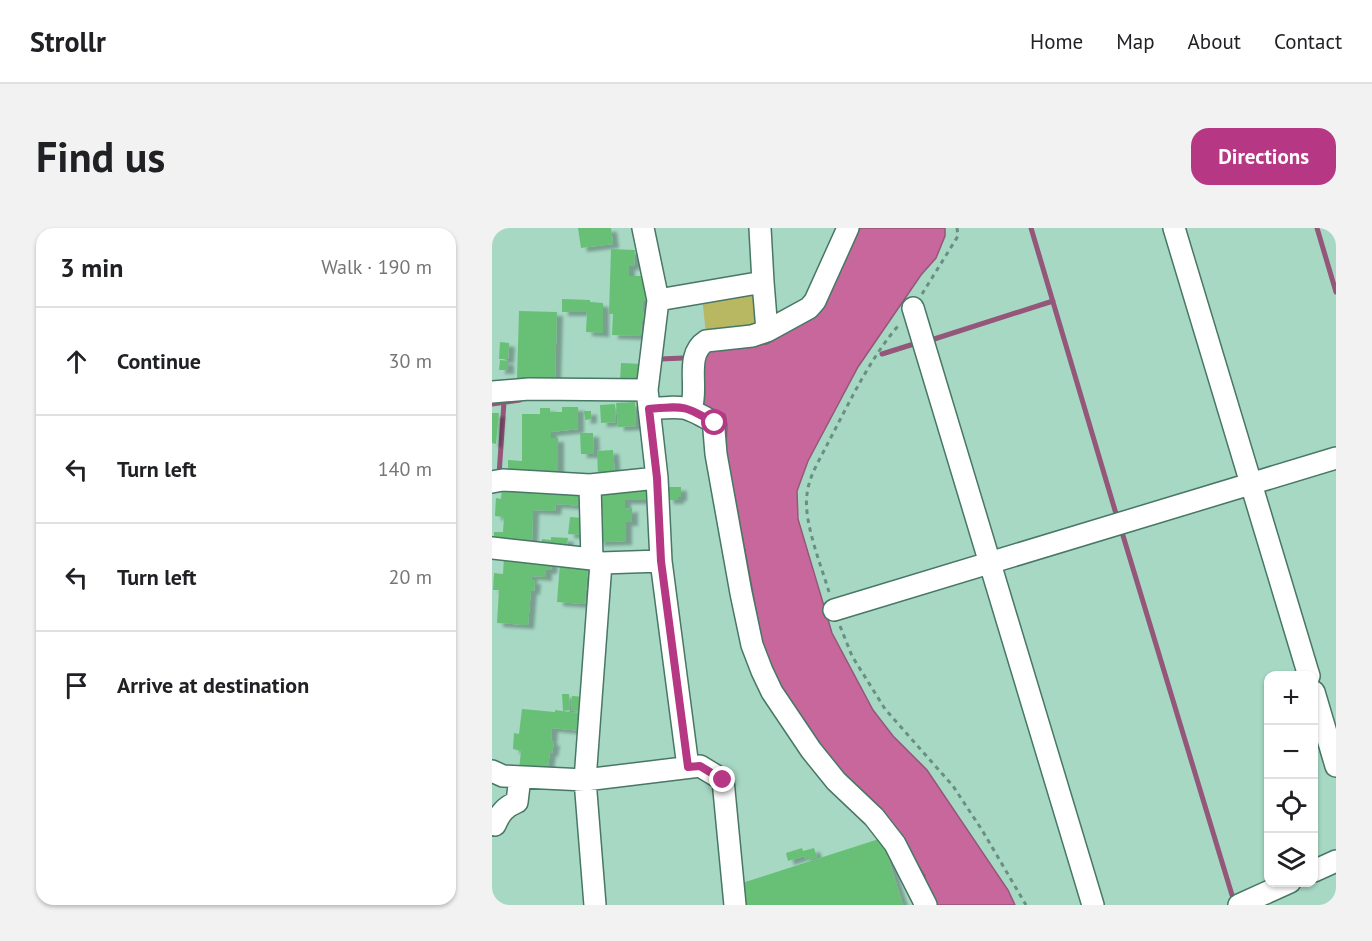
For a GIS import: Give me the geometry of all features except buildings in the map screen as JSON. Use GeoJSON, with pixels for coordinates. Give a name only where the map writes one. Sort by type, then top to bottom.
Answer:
{"type":"FeatureCollection","features":[{"type":"Feature","properties":{"kind":"street"},"geometry":{"type":"LineString","coordinates":[[643,228],[658,300],[648,399],[657,478],[661,561],[688,767]]}},
{"type":"Feature","properties":{"kind":"street"},"geometry":{"type":"LineString","coordinates":[[760,228],[767,331]]}},
{"type":"Feature","properties":{"kind":"street"},"geometry":{"type":"LineString","coordinates":[[691,409],[694,402],[695,359],[701,344],[706,340],[753,336],[809,308],[815,301],[848,228]]}},
{"type":"Feature","properties":{"kind":"street"},"geometry":{"type":"LineString","coordinates":[[1174,228],[1308,671]]}},
{"type":"Feature","properties":{"kind":"street"},"geometry":{"type":"LineString","coordinates":[[658,300],[763,282]]}},
{"type":"Feature","properties":{"kind":"street"},"geometry":{"type":"LineString","coordinates":[[913,308],[1093,905]]}},
{"type":"Feature","properties":{"kind":"street"},"geometry":{"type":"LineString","coordinates":[[492,392],[530,389],[648,399],[691,409],[715,423],[716,454],[741,593],[752,645],[767,682],[811,750],[836,781],[874,818],[895,844],[926,905]]}},
{"type":"Feature","properties":{"kind":"street"},"geometry":{"type":"LineString","coordinates":[[834,610],[1336,458]]}},
{"type":"Feature","properties":{"kind":"street"},"geometry":{"type":"LineString","coordinates":[[492,482],[503,480],[590,485],[657,478]]}},
{"type":"Feature","properties":{"kind":"street"},"geometry":{"type":"LineString","coordinates":[[590,485],[597,561],[585,780],[595,905]]}},
{"type":"Feature","properties":{"kind":"street"},"geometry":{"type":"LineString","coordinates":[[492,548],[597,561],[661,561]]}},
{"type":"Feature","properties":{"kind":"street"},"geometry":{"type":"LineString","coordinates":[[1318,705],[1336,766]]}},
{"type":"Feature","properties":{"kind":"street"},"geometry":{"type":"LineString","coordinates":[[492,771],[503,776],[585,780],[700,766],[723,780],[735,905]]}},
{"type":"Feature","properties":{"kind":"street"},"geometry":{"type":"LineString","coordinates":[[495,825],[500,813],[507,806],[517,802],[520,777]]}},
{"type":"Feature","properties":{"kind":"street"},"geometry":{"type":"LineString","coordinates":[[1318,869],[1336,861]]}},
{"type":"Feature","properties":{"kind":"street"},"geometry":{"type":"LineString","coordinates":[[1239,905],[1279,887]]}},
{"type":"Feature","properties":{"kind":"path"},"geometry":{"type":"LineString","coordinates":[[913,308],[958,236],[957,228]]}},
{"type":"Feature","properties":{"kind":"shaded area"},"geometry":{"type":"Polygon","coordinates":[[[860,228],[945,228],[945,236],[936,258],[921,275],[858,367],[808,461],[797,491],[798,519],[832,633],[873,710],[893,736],[927,770],[1008,890],[1015,905],[936,905],[923,881],[925,876],[890,821],[821,751],[767,668],[726,450],[725,414],[706,407],[701,400],[702,357],[711,346],[767,344],[816,315],[824,304],[860,228]]]}},
{"type":"Feature","properties":{"kind":"shaded area"},"geometry":{"type":"Polygon","coordinates":[[[754,287],[756,326],[706,335],[702,295],[754,287]]]}},
{"type":"Feature","properties":{"kind":"waterway"},"geometry":{"type":"LineString","coordinates":[[1031,228],[1117,517]]}},
{"type":"Feature","properties":{"kind":"waterway"},"geometry":{"type":"LineString","coordinates":[[1317,228],[1336,292]]}},
{"type":"Feature","properties":{"kind":"waterway"},"geometry":{"type":"LineString","coordinates":[[928,341],[1053,301]]}},
{"type":"Feature","properties":{"kind":"waterway"},"geometry":{"type":"LineString","coordinates":[[882,354],[917,343]]}},
{"type":"Feature","properties":{"kind":"waterway"},"geometry":{"type":"LineString","coordinates":[[660,359],[684,358]]}},
{"type":"Feature","properties":{"kind":"waterway"},"geometry":{"type":"LineString","coordinates":[[492,404],[520,400]]}},
{"type":"Feature","properties":{"kind":"waterway"},"geometry":{"type":"LineString","coordinates":[[499,475],[504,402]]}},
{"type":"Feature","properties":{"kind":"waterway"},"geometry":{"type":"LineString","coordinates":[[1121,529],[1232,895]]}},
{"type":"Feature","properties":{"kind":"route"},"geometry":{"type":"LineString","coordinates":[[715,423],[682,406],[649,409],[657,478],[661,561],[688,767],[700,766],[723,780]]}}]}
